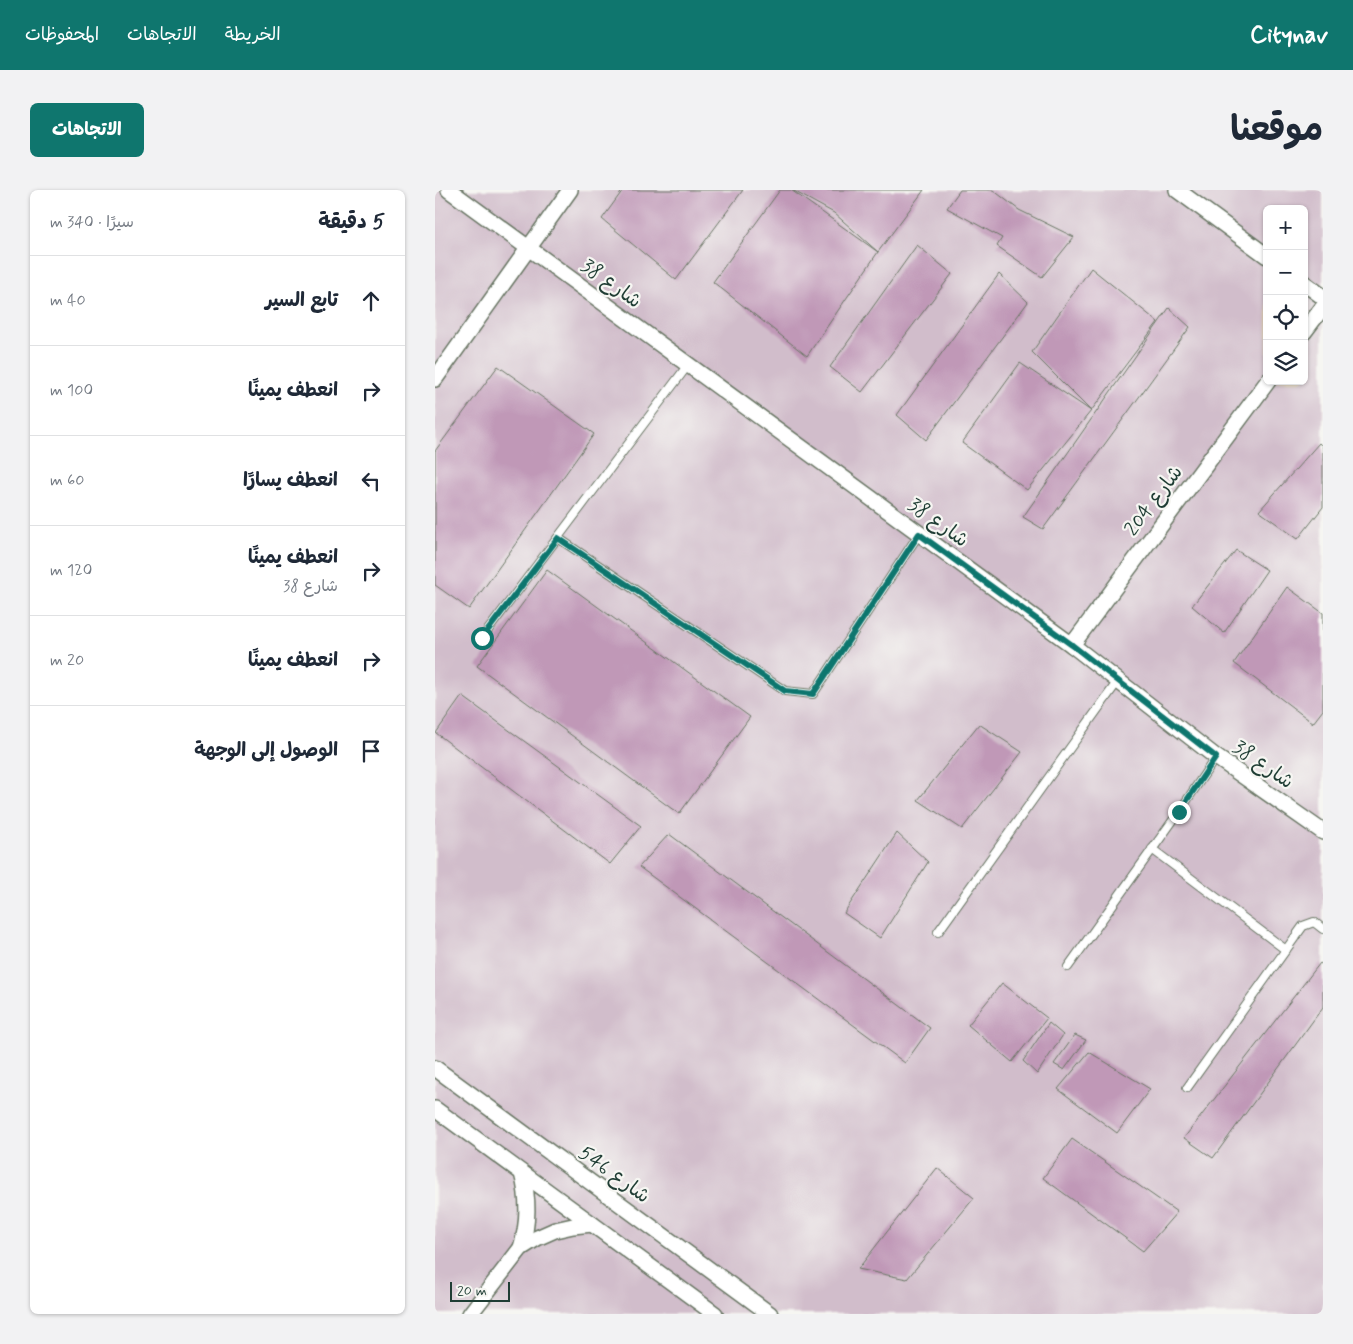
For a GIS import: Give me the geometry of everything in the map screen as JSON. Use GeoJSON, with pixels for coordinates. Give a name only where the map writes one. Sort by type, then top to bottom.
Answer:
{"type":"FeatureCollection","features":[{"type":"Feature","properties":{"kind":"street","name":"شارع 38"},"geometry":{"type":"LineString","coordinates":[[449,190],[1072,645],[1216,757],[1323,832]]}},
{"type":"Feature","properties":{"kind":"street"},"geometry":{"type":"LineString","coordinates":[[435,379],[570,190]]}},
{"type":"Feature","properties":{"kind":"street"},"geometry":{"type":"LineString","coordinates":[[1177,190],[1263,253]]}},
{"type":"Feature","properties":{"kind":"street"},"geometry":{"type":"LineString","coordinates":[[1308,286],[1323,297]]}},
{"type":"Feature","properties":{"kind":"street"},"geometry":{"type":"LineString","coordinates":[[1308,327],[1323,307]]}},
{"type":"Feature","properties":{"kind":"street","name":"شارع 204"},"geometry":{"type":"LineString","coordinates":[[1072,645],[1265,385]]}},
{"type":"Feature","properties":{"kind":"street","name":"شارع 546"},"geometry":{"type":"LineString","coordinates":[[435,1068],[770,1314]]}},
{"type":"Feature","properties":{"kind":"street"},"geometry":{"type":"LineString","coordinates":[[435,1109],[715,1314]]}},
{"type":"Feature","properties":{"kind":"street"},"geometry":{"type":"LineString","coordinates":[[521,1248],[526,1230],[528,1210],[527,1191],[522,1172]]}},
{"type":"Feature","properties":{"kind":"street"},"geometry":{"type":"LineString","coordinates":[[470,1314],[521,1248],[555,1230],[592,1224]]}},
{"type":"Feature","properties":{"kind":"lane"},"geometry":{"type":"LineString","coordinates":[[482,638],[688,365]]}},
{"type":"Feature","properties":{"kind":"lane"},"geometry":{"type":"LineString","coordinates":[[558,538],[785,691],[813,694],[919,534]]}},
{"type":"Feature","properties":{"kind":"lane"},"geometry":{"type":"LineString","coordinates":[[938,932],[1118,681]]}},
{"type":"Feature","properties":{"kind":"lane"},"geometry":{"type":"LineString","coordinates":[[1068,967],[1216,757]]}},
{"type":"Feature","properties":{"kind":"lane"},"geometry":{"type":"LineString","coordinates":[[1152,849],[1286,950]]}},
{"type":"Feature","properties":{"kind":"lane"},"geometry":{"type":"LineString","coordinates":[[1187,1088],[1303,926],[1314,922],[1323,929]]}},
{"type":"Feature","properties":{"kind":"shaded area"},"geometry":{"type":"Polygon","coordinates":[[[435,190],[1323,190],[1323,1314],[435,1314],[435,190]]]}},
{"type":"Feature","properties":{"kind":"building"},"geometry":{"type":"Polygon","coordinates":[[[623,190],[743,190],[676,280],[602,219],[623,190]]]}},
{"type":"Feature","properties":{"kind":"building"},"geometry":{"type":"Polygon","coordinates":[[[780,190],[791,190],[878,252],[807,356],[713,282],[780,190]]]}},
{"type":"Feature","properties":{"kind":"building"},"geometry":{"type":"Polygon","coordinates":[[[792,190],[924,190],[878,252],[834,213],[792,190]]]}},
{"type":"Feature","properties":{"kind":"building"},"geometry":{"type":"Polygon","coordinates":[[[960,190],[993,190],[1019,210],[1074,237],[1042,277],[997,246],[1002,238],[947,208],[960,190]]]}},
{"type":"Feature","properties":{"kind":"building"},"geometry":{"type":"Polygon","coordinates":[[[917,245],[952,274],[862,392],[830,367],[917,245]]]}},
{"type":"Feature","properties":{"kind":"building"},"geometry":{"type":"Polygon","coordinates":[[[1091,268],[1158,322],[1091,411],[1032,352],[1091,268]]]}},
{"type":"Feature","properties":{"kind":"building"},"geometry":{"type":"Polygon","coordinates":[[[999,274],[1028,302],[926,440],[897,415],[999,274]]]}},
{"type":"Feature","properties":{"kind":"building"},"geometry":{"type":"Polygon","coordinates":[[[1169,308],[1190,327],[1043,529],[1023,517],[1169,308]]]}},
{"type":"Feature","properties":{"kind":"building"},"geometry":{"type":"Polygon","coordinates":[[[1020,363],[1091,411],[1027,490],[962,443],[1020,363]]]}},
{"type":"Feature","properties":{"kind":"building"},"geometry":{"type":"Polygon","coordinates":[[[498,366],[594,434],[469,609],[435,585],[435,451],[498,366]]]}},
{"type":"Feature","properties":{"kind":"building"},"geometry":{"type":"Polygon","coordinates":[[[1319,443],[1323,447],[1323,507],[1298,539],[1259,511],[1319,443]]]}},
{"type":"Feature","properties":{"kind":"building"},"geometry":{"type":"Polygon","coordinates":[[[1236,550],[1267,570],[1224,633],[1192,606],[1236,550]]]}},
{"type":"Feature","properties":{"kind":"building"},"geometry":{"type":"Polygon","coordinates":[[[547,570],[750,717],[679,814],[477,666],[547,570]]]}},
{"type":"Feature","properties":{"kind":"building"},"geometry":{"type":"Polygon","coordinates":[[[1287,587],[1323,613],[1323,710],[1313,723],[1234,663],[1287,587]]]}},
{"type":"Feature","properties":{"kind":"building"},"geometry":{"type":"Polygon","coordinates":[[[462,696],[641,826],[610,864],[436,733],[462,696]]]}},
{"type":"Feature","properties":{"kind":"building"},"geometry":{"type":"Polygon","coordinates":[[[979,724],[1022,752],[962,829],[918,800],[979,724]]]}},
{"type":"Feature","properties":{"kind":"building"},"geometry":{"type":"Polygon","coordinates":[[[897,833],[928,862],[880,938],[844,913],[897,833]]]}},
{"type":"Feature","properties":{"kind":"building"},"geometry":{"type":"Polygon","coordinates":[[[669,834],[930,1028],[905,1063],[639,867],[669,834]]]}},
{"type":"Feature","properties":{"kind":"building"},"geometry":{"type":"Polygon","coordinates":[[[1320,963],[1323,965],[1323,1007],[1213,1158],[1184,1138],[1320,963]]]}},
{"type":"Feature","properties":{"kind":"building"},"geometry":{"type":"Polygon","coordinates":[[[1002,983],[1047,1018],[1012,1062],[968,1025],[1002,983]]]}},
{"type":"Feature","properties":{"kind":"building"},"geometry":{"type":"Polygon","coordinates":[[[1049,1023],[1063,1035],[1037,1074],[1023,1061],[1049,1023]]]}},
{"type":"Feature","properties":{"kind":"building"},"geometry":{"type":"Polygon","coordinates":[[[1075,1035],[1086,1040],[1064,1070],[1054,1064],[1075,1035]]]}},
{"type":"Feature","properties":{"kind":"building"},"geometry":{"type":"Polygon","coordinates":[[[1089,1052],[1150,1089],[1117,1133],[1058,1089],[1089,1052]]]}},
{"type":"Feature","properties":{"kind":"building"},"geometry":{"type":"Polygon","coordinates":[[[1072,1139],[1177,1212],[1143,1251],[1043,1178],[1072,1139]]]}},
{"type":"Feature","properties":{"kind":"building"},"geometry":{"type":"Polygon","coordinates":[[[937,1168],[974,1198],[907,1279],[858,1269],[937,1168]]]}},
{"type":"Feature","properties":{"kind":"route"},"geometry":{"type":"LineString","coordinates":[[482,638],[558,538],[785,691],[813,694],[919,534],[1072,645],[1216,757],[1179,812]]}}]}
